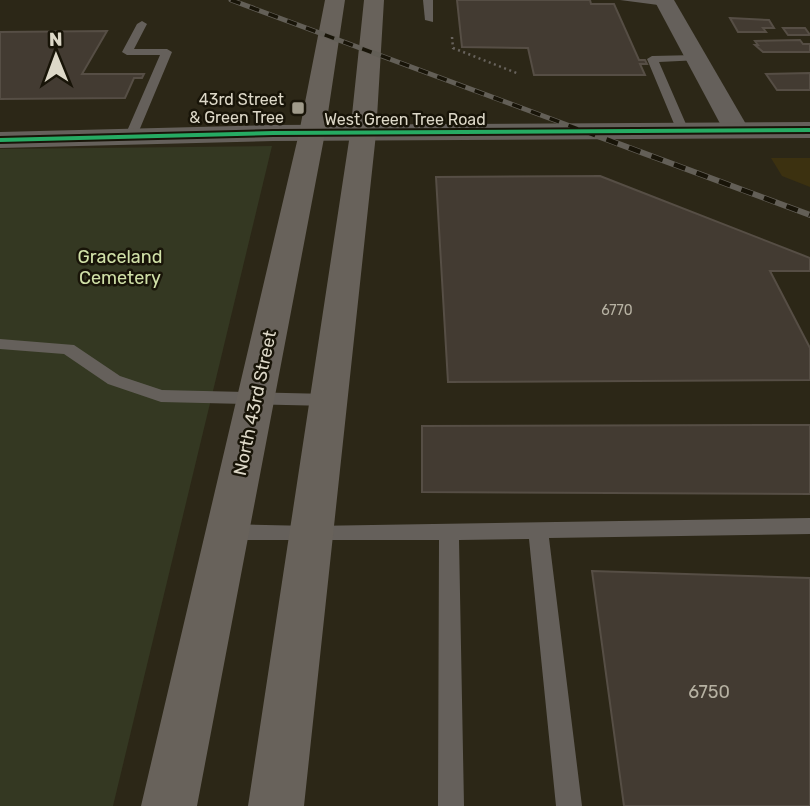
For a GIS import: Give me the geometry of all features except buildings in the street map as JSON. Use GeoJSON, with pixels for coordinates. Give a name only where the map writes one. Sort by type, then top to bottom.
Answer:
{"type":"FeatureCollection","features":[{"type":"Feature","properties":{"kind":"main road","name":"North 43rd Street"},"geometry":{"type":"LineString","coordinates":[[169,806],[312,133],[335,0]]}},
{"type":"Feature","properties":{"kind":"main road"},"geometry":{"type":"LineString","coordinates":[[276,806],[363,134],[374,0]]}},
{"type":"Feature","properties":{"kind":"street"},"geometry":{"type":"LineString","coordinates":[[665,1],[737,131]]}},
{"type":"Feature","properties":{"kind":"street","name":"West Green Tree Road"},"geometry":{"type":"LineString","coordinates":[[0,140],[312,133],[810,130]]}},
{"type":"Feature","properties":{"kind":"lane"},"geometry":{"type":"LineString","coordinates":[[428,0],[430,20]]}},
{"type":"Feature","properties":{"kind":"lane"},"geometry":{"type":"LineString","coordinates":[[625,0],[665,1]]}},
{"type":"Feature","properties":{"kind":"lane"},"geometry":{"type":"LineString","coordinates":[[130,138],[167,52],[127,52],[142,24]]}},
{"type":"Feature","properties":{"kind":"lane"},"geometry":{"type":"LineString","coordinates":[[683,131],[652,59],[696,58]]}},
{"type":"Feature","properties":{"kind":"lane"},"geometry":{"type":"LineString","coordinates":[[0,344],[68,349],[114,380],[161,396],[329,400]]}},
{"type":"Feature","properties":{"kind":"lane"},"geometry":{"type":"LineString","coordinates":[[228,532],[311,534],[810,526]]}},
{"type":"Feature","properties":{"kind":"lane"},"geometry":{"type":"LineString","coordinates":[[538,530],[569,806]]}},
{"type":"Feature","properties":{"kind":"lane"},"geometry":{"type":"LineString","coordinates":[[449,532],[451,806]]}},
{"type":"Feature","properties":{"kind":"path"},"geometry":{"type":"LineString","coordinates":[[452,37],[453,48],[519,74]]}},
{"type":"Feature","properties":{"kind":"shaded area"},"geometry":{"type":"Polygon","coordinates":[[[771,158],[810,158],[810,187],[782,176],[771,158]]]}},
{"type":"Feature","properties":{"kind":"green space","name":"Graceland Cemetery"},"geometry":{"type":"Polygon","coordinates":[[[272,146],[113,806],[0,806],[0,149],[272,146]]]}},
{"type":"Feature","properties":{"kind":"railway"},"geometry":{"type":"LineString","coordinates":[[231,0],[589,133]]}},
{"type":"Feature","properties":{"kind":"railway"},"geometry":{"type":"LineString","coordinates":[[584,131],[810,215]]}},
{"type":"Feature","properties":{"kind":"cycle path"},"geometry":{"type":"LineString","coordinates":[[0,140],[273,133],[810,130]]}},
{"type":"Feature","properties":{"kind":"place","name":"43rd Street & Green Tree"},"geometry":{"type":"Point","coordinates":[298,108]}}]}
